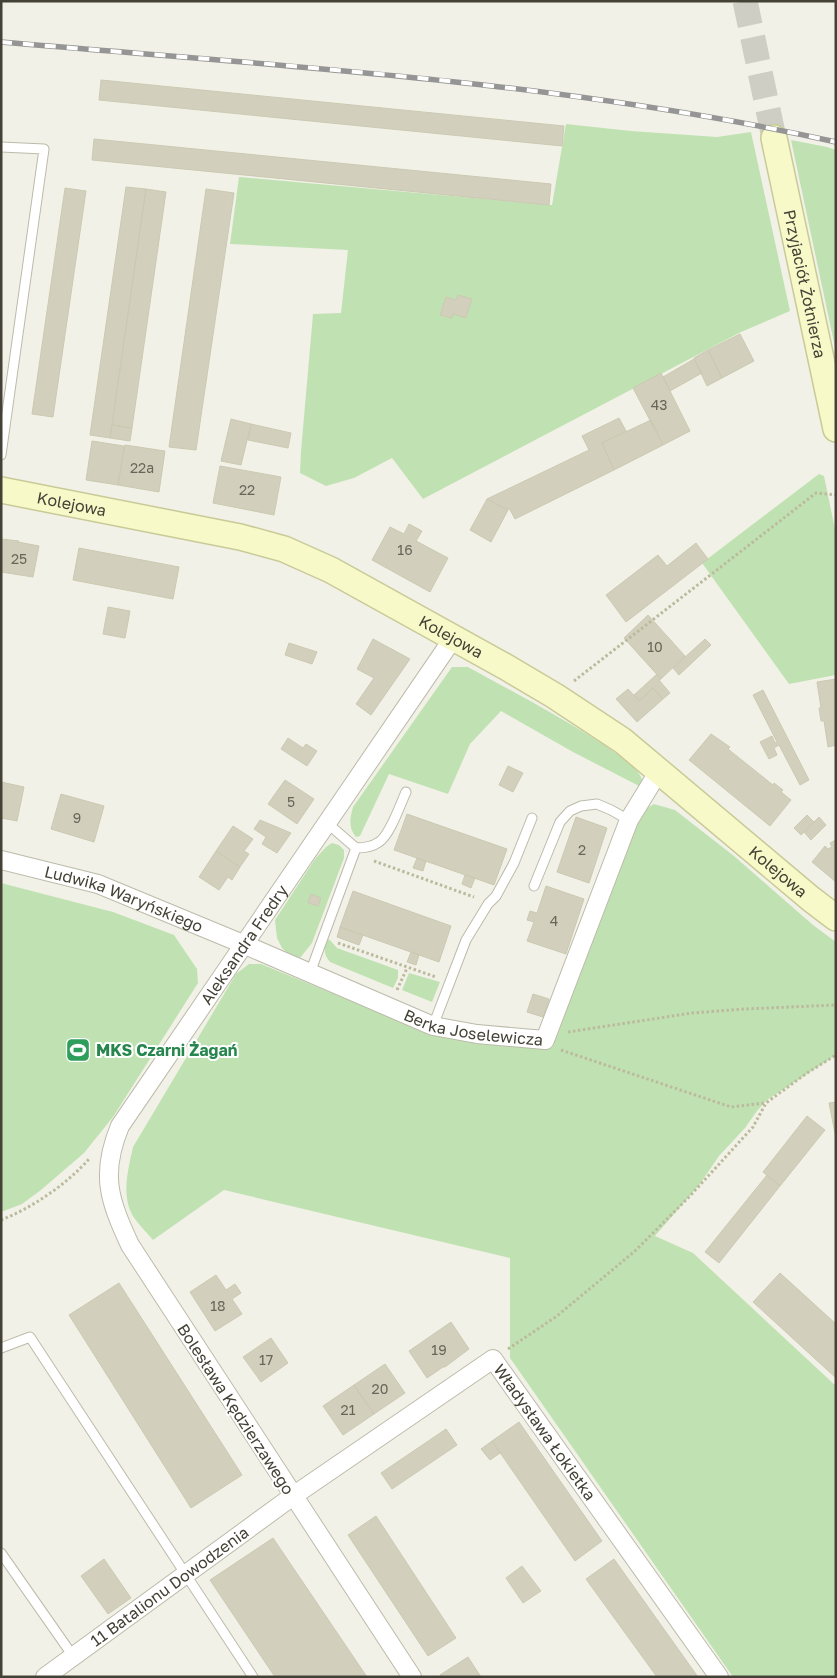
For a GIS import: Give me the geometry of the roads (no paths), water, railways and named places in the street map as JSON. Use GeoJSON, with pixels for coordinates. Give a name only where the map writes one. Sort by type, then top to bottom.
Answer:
{"type":"FeatureCollection","features":[{"type":"Feature","properties":{"kind":"street","name":"Przyjaciół Żołnierza"},"geometry":{"type":"LineString","coordinates":[[774,138],[836,429]]}},
{"type":"Feature","properties":{"kind":"street","name":"Kolejowa"},"geometry":{"type":"LineString","coordinates":[[1,490],[240,537],[284,549],[331,570],[454,637],[555,696],[624,741],[836,918]]}},
{"type":"Feature","properties":{"kind":"street","name":"Aleksandra Fredry"},"geometry":{"type":"LineString","coordinates":[[120,1126],[454,637]]}},
{"type":"Feature","properties":{"kind":"street","name":"Berka Joselewicza"},"geometry":{"type":"LineString","coordinates":[[243,944],[433,1026],[477,1034],[546,1037],[629,820],[659,772]]}},
{"type":"Feature","properties":{"kind":"street","name":"Ludwika Waryńskiego"},"geometry":{"type":"LineString","coordinates":[[1,860],[98,884],[243,944]]}},
{"type":"Feature","properties":{"kind":"street","name":"Bolesława Kędzierzawego"},"geometry":{"type":"LineString","coordinates":[[120,1126],[109,1157],[108,1175],[119,1222],[130,1245],[412,1677]]}},
{"type":"Feature","properties":{"kind":"street","name":"Władysława Łokietka"},"geometry":{"type":"LineString","coordinates":[[293,1496],[493,1359],[720,1677]]}},
{"type":"Feature","properties":{"kind":"street","name":"11 Batalionu Dowodzenia"},"geometry":{"type":"LineString","coordinates":[[44,1677],[293,1496]]}},
{"type":"Feature","properties":{"kind":"lane"},"geometry":{"type":"LineString","coordinates":[[1,147],[44,150],[1,455]]}},
{"type":"Feature","properties":{"kind":"lane"},"geometry":{"type":"LineString","coordinates":[[355,851],[380,842],[386,835],[406,792]]}},
{"type":"Feature","properties":{"kind":"lane"},"geometry":{"type":"LineString","coordinates":[[534,886],[560,822],[570,811],[581,806],[597,804],[629,820]]}},
{"type":"Feature","properties":{"kind":"lane"},"geometry":{"type":"LineString","coordinates":[[433,1026],[466,940],[488,904],[496,896],[514,864],[532,818]]}},
{"type":"Feature","properties":{"kind":"lane"},"geometry":{"type":"LineString","coordinates":[[327,823],[355,851]]}},
{"type":"Feature","properties":{"kind":"lane"},"geometry":{"type":"LineString","coordinates":[[310,973],[355,851]]}},
{"type":"Feature","properties":{"kind":"lane"},"geometry":{"type":"LineString","coordinates":[[1,1348],[30,1337],[184,1574],[254,1677]]}},
{"type":"Feature","properties":{"kind":"lane"},"geometry":{"type":"LineString","coordinates":[[1,1553],[73,1656]]}},
{"type":"Feature","properties":{"kind":"tunnel"},"geometry":{"type":"LineString","coordinates":[[745,1],[774,138]]}},
{"type":"Feature","properties":{"kind":"railway"},"geometry":{"type":"LineString","coordinates":[[1,42],[316,68],[525,90],[733,121],[836,142]]}},
{"type":"Feature","properties":{"kind":"place","name":"MKS Czarni Żagań"},"geometry":{"type":"Point","coordinates":[78,1050]}}]}
